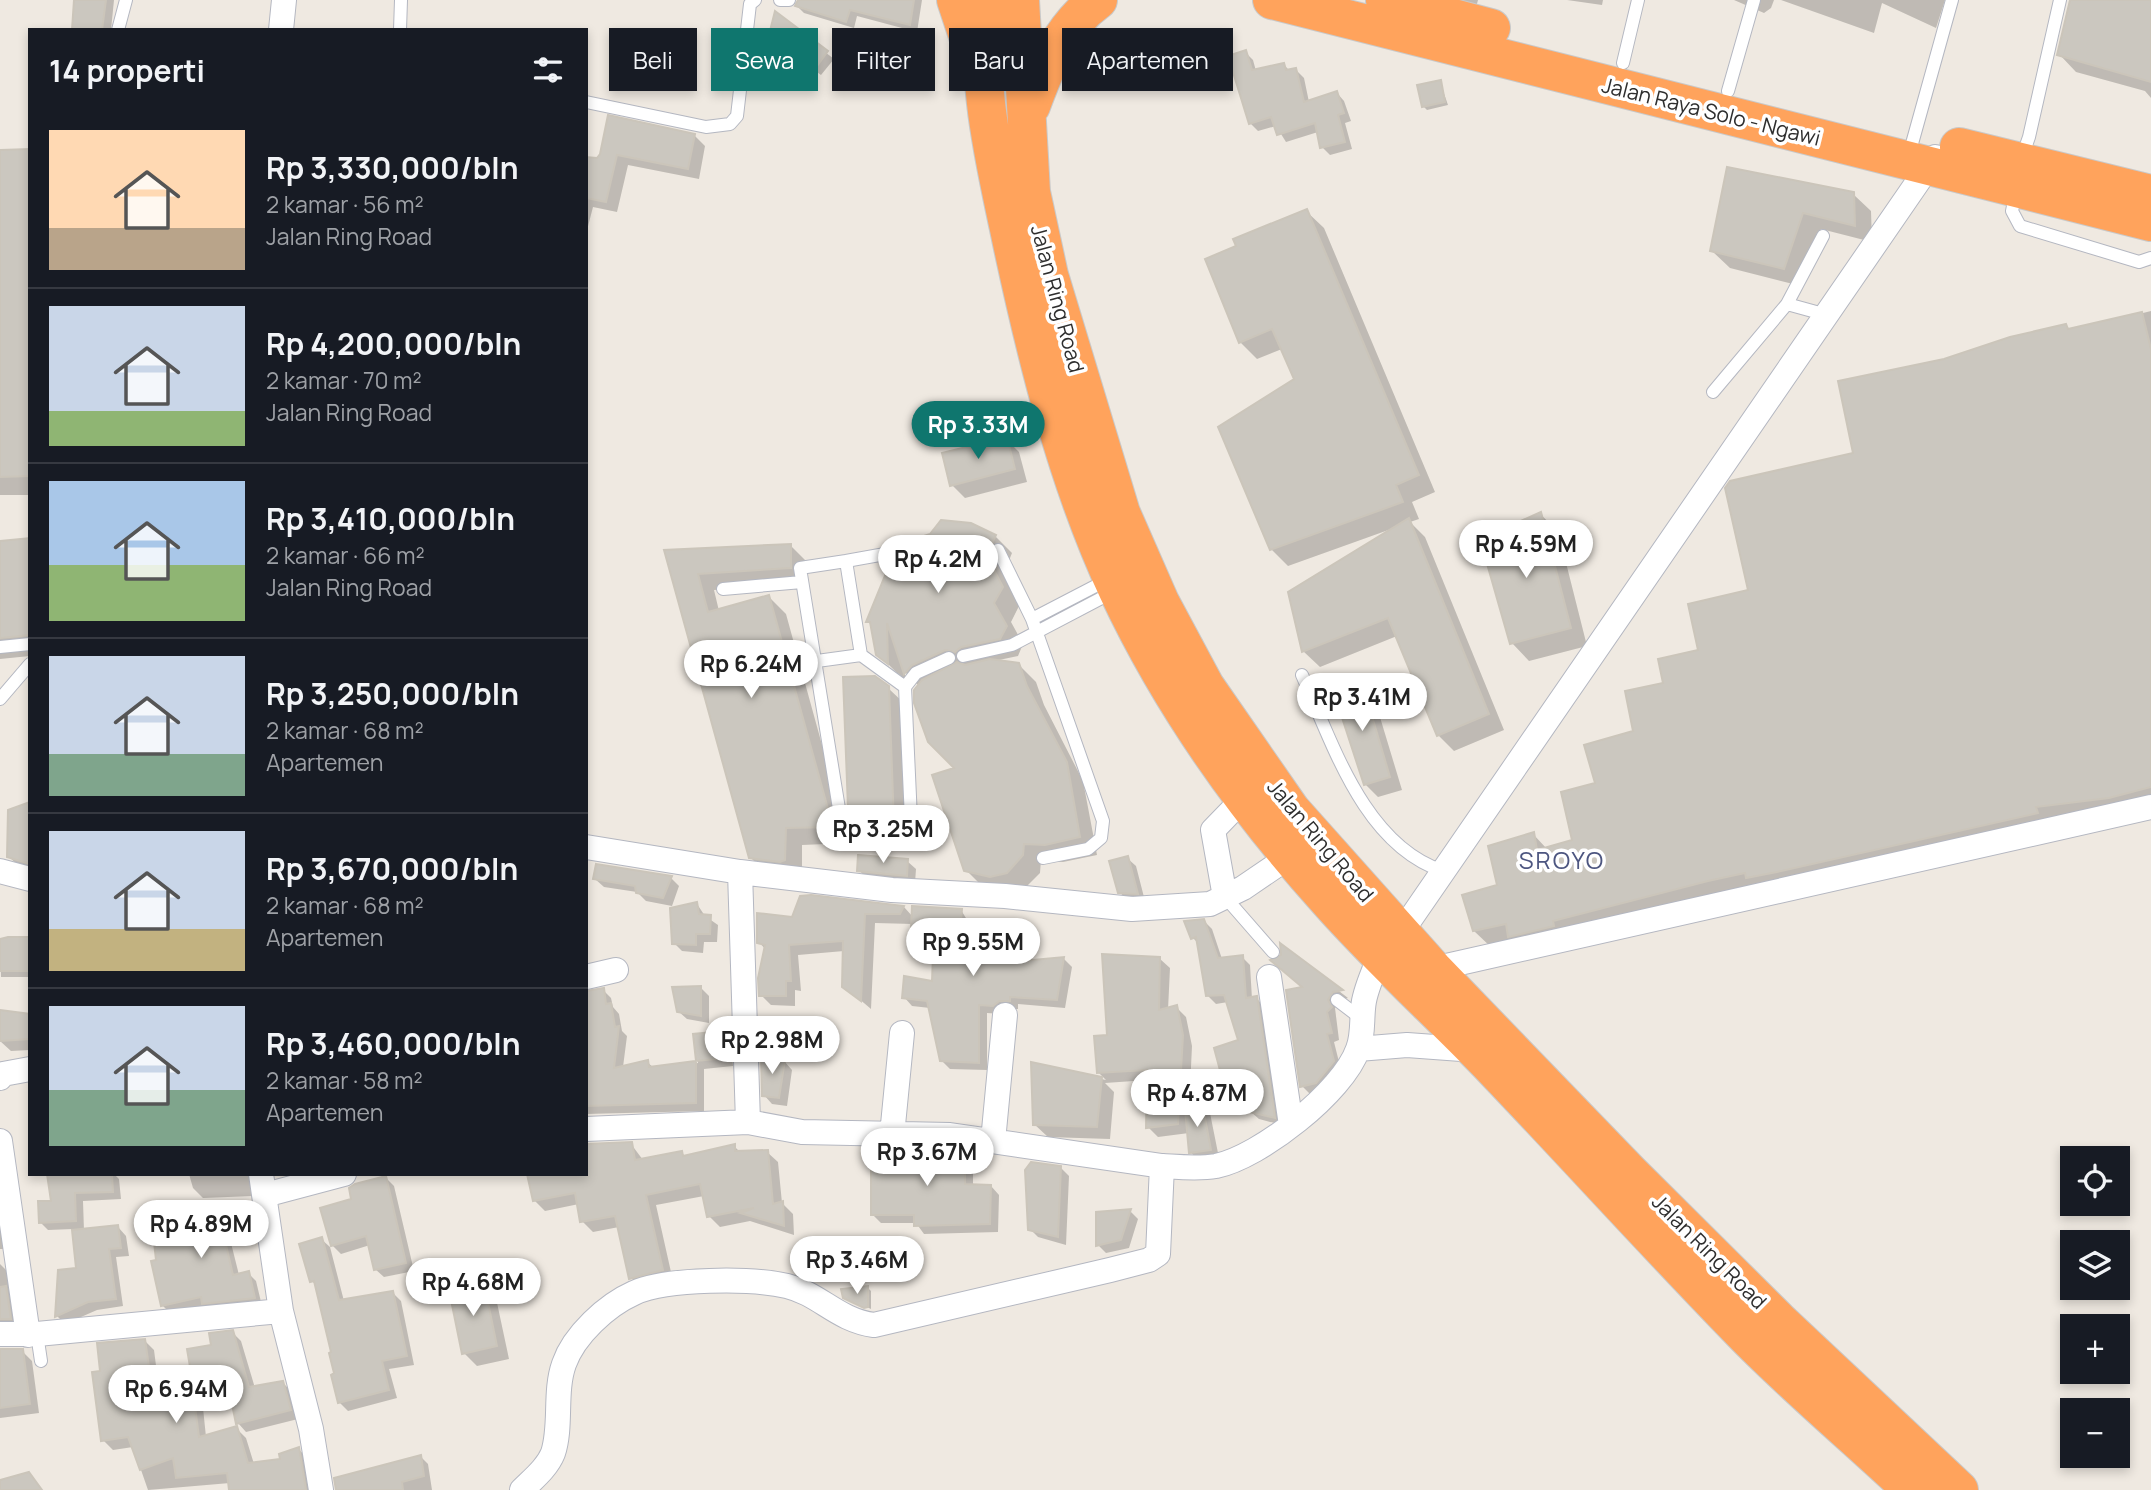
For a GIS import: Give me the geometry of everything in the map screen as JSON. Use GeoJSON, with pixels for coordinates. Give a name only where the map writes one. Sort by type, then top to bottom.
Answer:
{"type":"FeatureCollection","features":[{"type":"Feature","properties":{"kind":"highway"},"geometry":{"type":"LineString","coordinates":[[956,0],[971,39],[986,96]]}},
{"type":"Feature","properties":{"kind":"highway","name":"Jalan Ring Road"},"geometry":{"type":"LineString","coordinates":[[992,0],[984,30],[986,96],[1003,196],[1040,358],[1069,460],[1115,584],[1177,699],[1244,798],[1290,856],[1390,945],[1433,969],[1618,1181],[1748,1338],[1912,1490]]}},
{"type":"Feature","properties":{"kind":"highway","name":"Jalan Ring Road"},"geometry":{"type":"LineString","coordinates":[[1020,0],[1031,192],[1049,275],[1100,449],[1141,562],[1181,643],[1237,737],[1390,945],[1475,1050],[1618,1181],[1778,1320],[1959,1490]]}},
{"type":"Feature","properties":{"kind":"highway"},"geometry":{"type":"LineString","coordinates":[[1026,119],[1063,35],[1084,10],[1098,0]]}},
{"type":"Feature","properties":{"kind":"highway","name":"Jalan Raya Solo - Ngawi"},"geometry":{"type":"LineString","coordinates":[[1272,0],[2018,174],[2151,194]]}},
{"type":"Feature","properties":{"kind":"highway","name":"Jalan Raya Solo - Ngawi"},"geometry":{"type":"LineString","coordinates":[[1385,0],[1728,91],[1924,151]]}},
{"type":"Feature","properties":{"kind":"highway","name":"Jalan Raya Solo - Ngawi"},"geometry":{"type":"LineString","coordinates":[[2018,174],[2151,222]]}},
{"type":"Feature","properties":{"kind":"street"},"geometry":{"type":"LineString","coordinates":[[281,28],[284,0]]}},
{"type":"Feature","properties":{"kind":"street"},"geometry":{"type":"LineString","coordinates":[[588,1129],[748,1122],[802,1132],[950,1135],[1162,1166],[1195,1168],[1217,1166],[1243,1154],[1291,1125],[1340,1084],[1358,1049],[1364,1003],[1390,945],[1827,315],[1924,151]]}},
{"type":"Feature","properties":{"kind":"street"},"geometry":{"type":"LineString","coordinates":[[1225,897],[1213,830],[1244,798]]}},
{"type":"Feature","properties":{"kind":"street"},"geometry":{"type":"LineString","coordinates":[[1433,969],[2151,807]]}},
{"type":"Feature","properties":{"kind":"street"},"geometry":{"type":"LineString","coordinates":[[588,847],[740,872],[892,890],[1005,896],[1132,909],[1210,904],[1256,881],[1290,856]]}},
{"type":"Feature","properties":{"kind":"street"},"geometry":{"type":"LineString","coordinates":[[0,871],[28,878]]}},
{"type":"Feature","properties":{"kind":"street"},"geometry":{"type":"LineString","coordinates":[[740,872],[748,1122]]}},
{"type":"Feature","properties":{"kind":"street"},"geometry":{"type":"LineString","coordinates":[[588,977],[616,970]]}},
{"type":"Feature","properties":{"kind":"street"},"geometry":{"type":"LineString","coordinates":[[1269,977],[1291,1125]]}},
{"type":"Feature","properties":{"kind":"street"},"geometry":{"type":"LineString","coordinates":[[993,1141],[1005,1015]]}},
{"type":"Feature","properties":{"kind":"street"},"geometry":{"type":"LineString","coordinates":[[892,1135],[902,1033]]}},
{"type":"Feature","properties":{"kind":"street"},"geometry":{"type":"LineString","coordinates":[[1358,1049],[1407,1045],[1475,1050]]}},
{"type":"Feature","properties":{"kind":"street"},"geometry":{"type":"LineString","coordinates":[[0,1078],[3,1074],[28,1069]]}},
{"type":"Feature","properties":{"kind":"street"},"geometry":{"type":"LineString","coordinates":[[0,1141],[33,1334]]}},
{"type":"Feature","properties":{"kind":"street"},"geometry":{"type":"LineString","coordinates":[[522,1490],[545,1466],[553,1453],[565,1361],[583,1334],[607,1310],[636,1292],[721,1281],[772,1284],[800,1290],[846,1319],[874,1325],[1123,1267],[1149,1260],[1158,1254],[1162,1166]]}},
{"type":"Feature","properties":{"kind":"street"},"geometry":{"type":"LineString","coordinates":[[321,1490],[311,1429],[281,1311],[263,1184],[328,1176]]}},
{"type":"Feature","properties":{"kind":"street"},"geometry":{"type":"LineString","coordinates":[[0,1334],[33,1334],[281,1311]]}},
{"type":"Feature","properties":{"kind":"lane"},"geometry":{"type":"LineString","coordinates":[[119,28],[126,0]]}},
{"type":"Feature","properties":{"kind":"lane"},"geometry":{"type":"LineString","coordinates":[[400,28],[401,0]]}},
{"type":"Feature","properties":{"kind":"lane"},"geometry":{"type":"LineString","coordinates":[[588,102],[706,127],[730,124],[737,116],[750,4],[755,0]]}},
{"type":"Feature","properties":{"kind":"lane"},"geometry":{"type":"LineString","coordinates":[[779,0],[789,0]]}},
{"type":"Feature","properties":{"kind":"lane"},"geometry":{"type":"LineString","coordinates":[[1623,64],[1638,0]]}},
{"type":"Feature","properties":{"kind":"lane"},"geometry":{"type":"LineString","coordinates":[[1728,91],[1754,0]]}},
{"type":"Feature","properties":{"kind":"lane"},"geometry":{"type":"LineString","coordinates":[[1924,151],[1952,0]]}},
{"type":"Feature","properties":{"kind":"lane"},"geometry":{"type":"LineString","coordinates":[[2060,0],[2018,174],[2012,211],[2014,220],[2020,226],[2139,262],[2151,258]]}},
{"type":"Feature","properties":{"kind":"lane"},"geometry":{"type":"LineString","coordinates":[[1713,392],[1787,304],[1824,236]]}},
{"type":"Feature","properties":{"kind":"lane"},"geometry":{"type":"LineString","coordinates":[[1787,304],[1827,315]]}},
{"type":"Feature","properties":{"kind":"lane"},"geometry":{"type":"LineString","coordinates":[[998,550],[1034,625],[1103,821],[1101,838],[1088,849],[1043,858]]}},
{"type":"Feature","properties":{"kind":"lane"},"geometry":{"type":"LineString","coordinates":[[886,554],[800,568],[841,821],[848,832],[859,836],[897,835],[907,829],[911,819],[905,687],[916,673],[949,658]]}},
{"type":"Feature","properties":{"kind":"lane"},"geometry":{"type":"LineString","coordinates":[[846,561],[861,655]]}},
{"type":"Feature","properties":{"kind":"lane"},"geometry":{"type":"LineString","coordinates":[[723,589],[802,582]]}},
{"type":"Feature","properties":{"kind":"lane"},"geometry":{"type":"LineString","coordinates":[[963,656],[997,650],[1034,625],[1115,584]]}},
{"type":"Feature","properties":{"kind":"lane"},"geometry":{"type":"LineString","coordinates":[[0,647],[28,644]]}},
{"type":"Feature","properties":{"kind":"lane"},"geometry":{"type":"LineString","coordinates":[[817,661],[861,655],[905,687]]}},
{"type":"Feature","properties":{"kind":"lane"},"geometry":{"type":"LineString","coordinates":[[0,699],[28,666]]}},
{"type":"Feature","properties":{"kind":"lane"},"geometry":{"type":"LineString","coordinates":[[1302,675],[1354,792],[1367,811],[1421,864],[1443,871]]}},
{"type":"Feature","properties":{"kind":"lane"},"geometry":{"type":"LineString","coordinates":[[1225,897],[1273,952]]}},
{"type":"Feature","properties":{"kind":"lane"},"geometry":{"type":"LineString","coordinates":[[1337,1000],[1363,1019]]}},
{"type":"Feature","properties":{"kind":"lane"},"geometry":{"type":"LineString","coordinates":[[33,1334],[41,1361]]}},
{"type":"Feature","properties":{"kind":"building"},"geometry":{"type":"Polygon","coordinates":[[[74,0],[106,0],[102,28],[72,28],[74,0]]]}},
{"type":"Feature","properties":{"kind":"building"},"geometry":{"type":"Polygon","coordinates":[[[798,0],[914,0],[910,25],[850,10],[846,22],[795,6],[798,0]]]}},
{"type":"Feature","properties":{"kind":"building"},"geometry":{"type":"Polygon","coordinates":[[[2070,0],[2151,0],[2151,82],[2057,55],[2070,0]]]}},
{"type":"Feature","properties":{"kind":"building"},"geometry":{"type":"Polygon","coordinates":[[[775,11],[798,28],[771,28],[775,11]]]}},
{"type":"Feature","properties":{"kind":"building"},"geometry":{"type":"Polygon","coordinates":[[[818,43],[828,51],[818,65],[818,43]]]}},
{"type":"Feature","properties":{"kind":"building"},"geometry":{"type":"Polygon","coordinates":[[[1246,50],[1252,70],[1284,63],[1286,70],[1296,68],[1304,102],[1337,91],[1344,113],[1338,115],[1345,142],[1320,148],[1315,123],[1277,135],[1271,117],[1249,124],[1233,72],[1233,54],[1246,50]]]}},
{"type":"Feature","properties":{"kind":"building"},"geometry":{"type":"Polygon","coordinates":[[[1441,80],[1445,102],[1422,107],[1417,85],[1441,80]]]}},
{"type":"Feature","properties":{"kind":"building"},"geometry":{"type":"Polygon","coordinates":[[[608,115],[695,134],[688,169],[617,155],[606,202],[588,198],[588,157],[597,158],[608,115]]]}},
{"type":"Feature","properties":{"kind":"building"},"geometry":{"type":"Polygon","coordinates":[[[28,149],[28,476],[0,477],[0,150],[28,149]]]}},
{"type":"Feature","properties":{"kind":"building"},"geometry":{"type":"Polygon","coordinates":[[[1727,167],[1854,192],[1855,226],[1803,213],[1784,269],[1710,251],[1727,167]]]}},
{"type":"Feature","properties":{"kind":"building"},"geometry":{"type":"Polygon","coordinates":[[[1307,209],[1419,475],[1396,485],[1403,502],[1270,550],[1218,427],[1294,379],[1272,329],[1239,343],[1205,259],[1236,246],[1233,239],[1307,209]]]}},
{"type":"Feature","properties":{"kind":"building"},"geometry":{"type":"Polygon","coordinates":[[[2142,312],[2151,349],[2151,787],[2109,798],[2036,807],[2038,813],[1777,872],[1746,878],[1745,873],[1708,881],[1553,921],[1554,926],[1508,937],[1506,924],[1473,931],[1462,895],[1497,885],[1488,846],[1534,832],[1537,850],[1572,840],[1561,792],[1595,783],[1584,745],[1633,731],[1625,691],[1663,683],[1658,659],[1698,650],[1688,604],[1748,590],[1725,488],[1730,481],[1853,453],[1838,381],[1944,359],[2010,337],[2066,324],[2068,329],[2142,312]]]}},
{"type":"Feature","properties":{"kind":"building"},"geometry":{"type":"Polygon","coordinates":[[[1007,437],[1015,469],[950,486],[942,453],[1007,437]]]}},
{"type":"Feature","properties":{"kind":"building"},"geometry":{"type":"Polygon","coordinates":[[[1541,512],[1571,628],[1510,644],[1480,539],[1541,512]]]}},
{"type":"Feature","properties":{"kind":"building"},"geometry":{"type":"Polygon","coordinates":[[[1409,518],[1489,714],[1437,736],[1388,618],[1302,652],[1288,592],[1409,518]]]}},
{"type":"Feature","properties":{"kind":"building"},"geometry":{"type":"Polygon","coordinates":[[[941,520],[971,523],[996,535],[989,550],[993,568],[1003,587],[994,603],[1007,626],[1000,639],[961,647],[955,652],[945,650],[912,665],[904,674],[887,623],[888,664],[876,655],[870,622],[866,622],[893,556],[912,540],[930,534],[941,520]]]}},
{"type":"Feature","properties":{"kind":"building"},"geometry":{"type":"Polygon","coordinates":[[[28,538],[28,635],[0,638],[0,541],[28,538]]]}},
{"type":"Feature","properties":{"kind":"building"},"geometry":{"type":"Polygon","coordinates":[[[791,544],[791,568],[698,574],[708,612],[769,595],[833,827],[786,828],[785,860],[780,862],[749,858],[664,550],[791,544]]]}},
{"type":"Feature","properties":{"kind":"building"},"geometry":{"type":"Polygon","coordinates":[[[990,659],[1019,663],[1027,686],[1067,762],[1080,837],[1045,845],[1024,844],[1023,855],[1007,873],[990,877],[964,871],[932,775],[954,768],[928,742],[914,703],[914,690],[922,680],[957,662],[965,665],[990,659]]]}},
{"type":"Feature","properties":{"kind":"building"},"geometry":{"type":"Polygon","coordinates":[[[875,676],[889,686],[894,825],[864,826],[849,817],[843,677],[875,676]]]}},
{"type":"Feature","properties":{"kind":"building"},"geometry":{"type":"Polygon","coordinates":[[[1361,679],[1390,777],[1364,785],[1334,693],[1361,679]]]}},
{"type":"Feature","properties":{"kind":"building"},"geometry":{"type":"Polygon","coordinates":[[[28,803],[28,863],[7,857],[8,810],[28,803]]]}},
{"type":"Feature","properties":{"kind":"building"},"geometry":{"type":"Polygon","coordinates":[[[858,855],[908,859],[907,876],[857,871],[858,855]]]}},
{"type":"Feature","properties":{"kind":"building"},"geometry":{"type":"Polygon","coordinates":[[[1128,856],[1138,894],[1118,893],[1109,861],[1128,856]]]}},
{"type":"Feature","properties":{"kind":"building"},"geometry":{"type":"Polygon","coordinates":[[[596,864],[672,876],[663,898],[636,893],[635,886],[593,879],[596,864]]]}},
{"type":"Feature","properties":{"kind":"building"},"geometry":{"type":"Polygon","coordinates":[[[800,896],[904,906],[900,914],[865,914],[861,1001],[842,987],[843,941],[789,945],[791,981],[786,981],[786,996],[759,996],[758,978],[765,945],[757,943],[757,913],[792,917],[800,896]]]}},
{"type":"Feature","properties":{"kind":"building"},"geometry":{"type":"Polygon","coordinates":[[[697,902],[699,914],[711,915],[710,934],[696,934],[696,945],[672,944],[670,908],[697,902]]]}},
{"type":"Feature","properties":{"kind":"building"},"geometry":{"type":"Polygon","coordinates":[[[912,906],[962,909],[961,921],[1014,924],[1012,962],[1064,957],[1057,1000],[1010,997],[1010,1001],[999,1001],[993,1006],[979,1005],[979,1063],[940,1061],[927,1001],[902,998],[904,976],[932,981],[934,930],[911,929],[912,906]]]}},
{"type":"Feature","properties":{"kind":"building"},"geometry":{"type":"Polygon","coordinates":[[[1204,919],[1218,958],[1243,955],[1246,998],[1257,996],[1275,1118],[1249,1112],[1248,1105],[1240,1105],[1236,1086],[1225,1089],[1214,1048],[1238,1040],[1224,995],[1206,996],[1196,937],[1191,939],[1184,921],[1204,919]]]}},
{"type":"Feature","properties":{"kind":"building"},"geometry":{"type":"Polygon","coordinates":[[[28,937],[28,971],[0,971],[0,939],[28,937]]]}},
{"type":"Feature","properties":{"kind":"building"},"geometry":{"type":"Polygon","coordinates":[[[1280,943],[1343,990],[1333,992],[1328,1000],[1332,1007],[1327,1012],[1332,1033],[1327,1034],[1334,1061],[1316,1083],[1300,1087],[1286,990],[1302,987],[1270,960],[1281,955],[1280,943]]]}},
{"type":"Feature","properties":{"kind":"building"},"geometry":{"type":"Polygon","coordinates":[[[1102,954],[1160,957],[1159,1010],[1177,1005],[1183,1035],[1178,1124],[1146,1128],[1147,1070],[1097,1073],[1094,1036],[1107,1035],[1102,954]]]}},
{"type":"Feature","properties":{"kind":"building"},"geometry":{"type":"Polygon","coordinates":[[[701,986],[701,1016],[677,1012],[672,987],[701,986]]]}},
{"type":"Feature","properties":{"kind":"building"},"geometry":{"type":"Polygon","coordinates":[[[604,988],[606,1004],[611,1003],[615,1027],[619,1026],[614,1068],[648,1060],[649,1067],[696,1061],[696,1103],[588,1106],[588,991],[604,988]]]}},
{"type":"Feature","properties":{"kind":"building"},"geometry":{"type":"Polygon","coordinates":[[[0,1010],[28,1014],[28,1039],[0,1041],[0,1010]]]}},
{"type":"Feature","properties":{"kind":"building"},"geometry":{"type":"Polygon","coordinates":[[[723,1031],[726,1058],[696,1061],[693,1034],[723,1031]]]}},
{"type":"Feature","properties":{"kind":"building"},"geometry":{"type":"Polygon","coordinates":[[[761,1055],[785,1060],[779,1098],[762,1096],[761,1055]]]}},
{"type":"Feature","properties":{"kind":"building"},"geometry":{"type":"Polygon","coordinates":[[[1031,1062],[1102,1077],[1097,1127],[1033,1125],[1031,1062]]]}},
{"type":"Feature","properties":{"kind":"building"},"geometry":{"type":"Polygon","coordinates":[[[1202,1102],[1211,1150],[1189,1153],[1185,1109],[1202,1102]]]}},
{"type":"Feature","properties":{"kind":"building"},"geometry":{"type":"Polygon","coordinates":[[[632,1142],[635,1160],[682,1151],[683,1156],[735,1144],[735,1151],[768,1150],[773,1204],[783,1201],[784,1226],[740,1213],[754,1208],[707,1217],[700,1184],[646,1195],[663,1270],[629,1279],[615,1216],[580,1222],[575,1193],[533,1201],[527,1176],[588,1176],[588,1144],[632,1142]]]}},
{"type":"Feature","properties":{"kind":"building"},"geometry":{"type":"Polygon","coordinates":[[[871,1148],[965,1153],[965,1184],[991,1185],[990,1224],[914,1226],[914,1215],[871,1215],[871,1148]]]}},
{"type":"Feature","properties":{"kind":"building"},"geometry":{"type":"Polygon","coordinates":[[[1031,1162],[1061,1166],[1058,1237],[1028,1230],[1025,1170],[1031,1162]]]}},
{"type":"Feature","properties":{"kind":"building"},"geometry":{"type":"Polygon","coordinates":[[[47,1176],[112,1176],[113,1192],[75,1193],[76,1221],[39,1223],[38,1201],[51,1201],[47,1176]]]}},
{"type":"Feature","properties":{"kind":"building"},"geometry":{"type":"Polygon","coordinates":[[[386,1176],[406,1263],[374,1270],[366,1236],[331,1246],[320,1208],[351,1199],[349,1188],[355,1184],[386,1176]]]}},
{"type":"Feature","properties":{"kind":"building"},"geometry":{"type":"Polygon","coordinates":[[[1131,1209],[1121,1240],[1096,1246],[1096,1212],[1131,1209]]]}},
{"type":"Feature","properties":{"kind":"building"},"geometry":{"type":"Polygon","coordinates":[[[250,1211],[254,1232],[223,1232],[233,1275],[249,1271],[255,1298],[202,1304],[201,1297],[161,1306],[151,1261],[156,1260],[154,1242],[170,1238],[165,1220],[250,1211]]]}},
{"type":"Feature","properties":{"kind":"building"},"geometry":{"type":"Polygon","coordinates":[[[118,1225],[121,1248],[109,1249],[116,1299],[88,1302],[55,1317],[58,1270],[76,1268],[72,1230],[118,1225]]]}},
{"type":"Feature","properties":{"kind":"building"},"geometry":{"type":"Polygon","coordinates":[[[322,1237],[339,1300],[393,1291],[407,1356],[382,1361],[389,1390],[338,1403],[331,1375],[334,1373],[329,1353],[331,1352],[314,1281],[310,1282],[299,1244],[322,1237]]]}},
{"type":"Feature","properties":{"kind":"building"},"geometry":{"type":"Polygon","coordinates":[[[484,1283],[497,1346],[462,1354],[449,1290],[484,1283]]]}},
{"type":"Feature","properties":{"kind":"building"},"geometry":{"type":"Polygon","coordinates":[[[6,1286],[11,1319],[0,1319],[0,1287],[6,1286]]]}},
{"type":"Feature","properties":{"kind":"building"},"geometry":{"type":"Polygon","coordinates":[[[868,1286],[868,1307],[864,1308],[843,1298],[841,1289],[868,1286]]]}},
{"type":"Feature","properties":{"kind":"building"},"geometry":{"type":"Polygon","coordinates":[[[233,1330],[249,1387],[283,1381],[291,1410],[236,1424],[228,1384],[194,1390],[187,1349],[211,1345],[209,1333],[233,1330]]]}},
{"type":"Feature","properties":{"kind":"building"},"geometry":{"type":"Polygon","coordinates":[[[145,1339],[151,1381],[191,1376],[199,1437],[237,1426],[248,1463],[280,1459],[279,1454],[299,1447],[306,1490],[229,1490],[227,1473],[176,1478],[173,1458],[140,1470],[128,1437],[101,1441],[92,1372],[100,1371],[97,1343],[145,1339]]]}},
{"type":"Feature","properties":{"kind":"building"},"geometry":{"type":"Polygon","coordinates":[[[0,1349],[23,1349],[30,1404],[0,1408],[0,1349]]]}},
{"type":"Feature","properties":{"kind":"building"},"geometry":{"type":"Polygon","coordinates":[[[421,1455],[424,1476],[402,1482],[403,1490],[336,1490],[334,1478],[421,1455]]]}},
{"type":"Feature","properties":{"kind":"building"},"geometry":{"type":"Polygon","coordinates":[[[29,1472],[42,1490],[0,1490],[0,1480],[29,1472]]]}},
{"type":"Feature","properties":{"kind":"district","name":"SROYO"},"geometry":{"type":"Point","coordinates":[1562,861]}}]}
